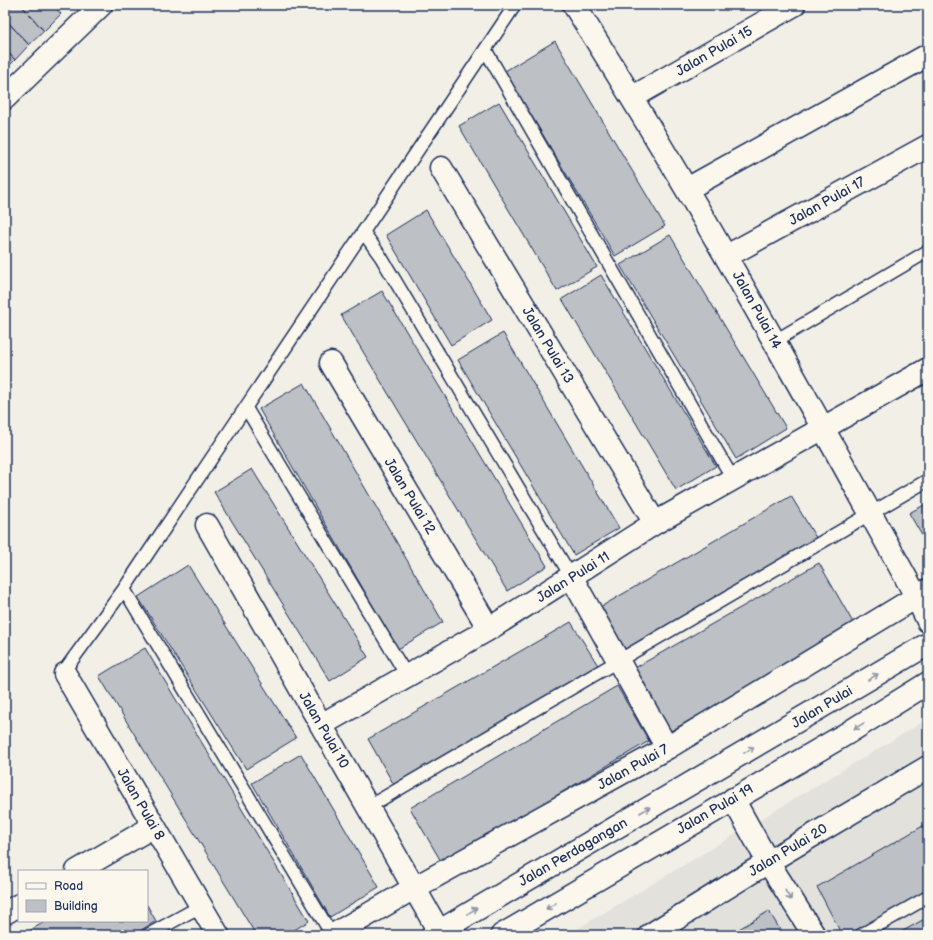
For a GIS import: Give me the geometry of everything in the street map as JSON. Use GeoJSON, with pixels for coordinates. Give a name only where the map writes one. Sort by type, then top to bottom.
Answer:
{"type":"FeatureCollection","features":[{"type":"Feature","properties":{"kind":"street"},"geometry":{"type":"LineString","coordinates":[[5,98],[101,5]]}},
{"type":"Feature","properties":{"kind":"street","name":"Jalan Pulai 14"},"geometry":{"type":"LineString","coordinates":[[574,5],[633,97],[727,256],[871,514],[922,593],[928,621]]}},
{"type":"Feature","properties":{"kind":"street","name":"Jalan Pulai 15"},"geometry":{"type":"LineString","coordinates":[[633,97],[794,5]]}},
{"type":"Feature","properties":{"kind":"street"},"geometry":{"type":"LineString","coordinates":[[687,189],[928,55]]}},
{"type":"Feature","properties":{"kind":"street","name":"Jalan Pulai 17"},"geometry":{"type":"LineString","coordinates":[[727,256],[928,146]]}},
{"type":"Feature","properties":{"kind":"street","name":"Jalan Pulai 13"},"geometry":{"type":"LineString","coordinates":[[441,168],[655,523]]}},
{"type":"Feature","properties":{"kind":"street","name":"Jalan Pulai 12"},"geometry":{"type":"LineString","coordinates":[[331,363],[489,629]]}},
{"type":"Feature","properties":{"kind":"street","name":"Jalan Pulai 11"},"geometry":{"type":"LineString","coordinates":[[321,725],[489,629],[572,578],[655,523],[928,369]]}},
{"type":"Feature","properties":{"kind":"street","name":"Jalan Pulai 10"},"geometry":{"type":"LineString","coordinates":[[207,525],[414,888],[437,934]]}},
{"type":"Feature","properties":{"kind":"street"},"geometry":{"type":"LineString","coordinates":[[572,578],[667,748]]}},
{"type":"Feature","properties":{"kind":"street","name":"Jalan Pulai 7"},"geometry":{"type":"LineString","coordinates":[[332,935],[667,748],[922,593]]}},
{"type":"Feature","properties":{"kind":"street","name":"Jalan Pulai"},"geometry":{"type":"LineString","coordinates":[[715,770],[928,644]]}},
{"type":"Feature","properties":{"kind":"street","name":"Jalan Pulai 8"},"geometry":{"type":"LineString","coordinates":[[65,674],[218,935]]}},
{"type":"Feature","properties":{"kind":"street","name":"Jalan Pulai 19"},"geometry":{"type":"LineString","coordinates":[[502,935],[846,734],[928,683]]}},
{"type":"Feature","properties":{"kind":"street","name":"Jalan Pulai 20"},"geometry":{"type":"LineString","coordinates":[[650,935],[768,862],[928,767]]}},
{"type":"Feature","properties":{"kind":"street","name":"Jalan Perdagangan"},"geometry":{"type":"LineString","coordinates":[[437,934],[587,843],[715,770]]}},
{"type":"Feature","properties":{"kind":"street"},"geometry":{"type":"LineString","coordinates":[[733,799],[768,862],[814,935]]}},
{"type":"Feature","properties":{"kind":"street"},"geometry":{"type":"LineString","coordinates":[[79,870],[154,826]]}},
{"type":"Feature","properties":{"kind":"street"},"geometry":{"type":"LineString","coordinates":[[5,913],[18,906]]}},
{"type":"Feature","properties":{"kind":"lane"},"geometry":{"type":"LineString","coordinates":[[65,674],[67,667],[124,589],[364,233],[515,5]]}},
{"type":"Feature","properties":{"kind":"lane"},"geometry":{"type":"LineString","coordinates":[[486,50],[733,479]]}},
{"type":"Feature","properties":{"kind":"lane"},"geometry":{"type":"LineString","coordinates":[[364,233],[381,257],[572,578]]}},
{"type":"Feature","properties":{"kind":"lane"},"geometry":{"type":"LineString","coordinates":[[775,341],[928,251]]}},
{"type":"Feature","properties":{"kind":"lane"},"geometry":{"type":"LineString","coordinates":[[246,408],[407,676]]}},
{"type":"Feature","properties":{"kind":"lane"},"geometry":{"type":"LineString","coordinates":[[368,807],[928,480]]}},
{"type":"Feature","properties":{"kind":"lane"},"geometry":{"type":"LineString","coordinates":[[124,589],[332,935]]}},
{"type":"Feature","properties":{"kind":"lane"},"geometry":{"type":"LineString","coordinates":[[861,935],[928,896]]}},
{"type":"Feature","properties":{"kind":"lane"},"geometry":{"type":"LineString","coordinates":[[148,935],[201,906]]}},
{"type":"Feature","properties":{"kind":"shaded area"},"geometry":{"type":"Polygon","coordinates":[[[928,719],[928,935],[567,935],[928,719]]]}},
{"type":"Feature","properties":{"kind":"building"},"geometry":{"type":"Polygon","coordinates":[[[5,5],[21,5],[44,31],[29,45],[5,19],[5,5]]]}},
{"type":"Feature","properties":{"kind":"building"},"geometry":{"type":"Polygon","coordinates":[[[21,5],[53,5],[61,14],[44,31],[21,5]]]}},
{"type":"Feature","properties":{"kind":"building"},"geometry":{"type":"Polygon","coordinates":[[[5,19],[29,45],[15,60],[5,49],[5,19]]]}},
{"type":"Feature","properties":{"kind":"building"},"geometry":{"type":"Polygon","coordinates":[[[555,41],[665,226],[615,256],[505,71],[555,41]]]}},
{"type":"Feature","properties":{"kind":"building"},"geometry":{"type":"Polygon","coordinates":[[[5,49],[15,60],[5,70],[5,49]]]}},
{"type":"Feature","properties":{"kind":"building"},"geometry":{"type":"Polygon","coordinates":[[[499,102],[597,267],[557,291],[459,126],[499,102]]]}},
{"type":"Feature","properties":{"kind":"building"},"geometry":{"type":"Polygon","coordinates":[[[426,210],[492,320],[451,345],[386,235],[426,210]]]}},
{"type":"Feature","properties":{"kind":"building"},"geometry":{"type":"Polygon","coordinates":[[[670,235],[786,428],[736,459],[620,265],[670,235]]]}},
{"type":"Feature","properties":{"kind":"building"},"geometry":{"type":"Polygon","coordinates":[[[601,275],[716,466],[676,490],[562,299],[601,275]]]}},
{"type":"Feature","properties":{"kind":"building"},"geometry":{"type":"Polygon","coordinates":[[[382,291],[547,566],[507,591],[341,315],[382,291]]]}},
{"type":"Feature","properties":{"kind":"building"},"geometry":{"type":"Polygon","coordinates":[[[503,333],[619,528],[574,555],[458,360],[503,333]]]}},
{"type":"Feature","properties":{"kind":"building"},"geometry":{"type":"Polygon","coordinates":[[[304,383],[443,622],[398,649],[259,409],[304,383]]]}},
{"type":"Feature","properties":{"kind":"building"},"geometry":{"type":"Polygon","coordinates":[[[252,469],[368,657],[330,681],[214,492],[252,469]]]}},
{"type":"Feature","properties":{"kind":"building"},"geometry":{"type":"Polygon","coordinates":[[[791,496],[818,541],[624,655],[597,609],[791,496]]]}},
{"type":"Feature","properties":{"kind":"building"},"geometry":{"type":"Polygon","coordinates":[[[928,503],[928,546],[909,513],[928,503]]]}},
{"type":"Feature","properties":{"kind":"building"},"geometry":{"type":"Polygon","coordinates":[[[819,563],[855,626],[669,732],[633,669],[819,563]]]}},
{"type":"Feature","properties":{"kind":"building"},"geometry":{"type":"Polygon","coordinates":[[[188,565],[296,738],[246,769],[138,597],[188,565]]]}},
{"type":"Feature","properties":{"kind":"building"},"geometry":{"type":"Polygon","coordinates":[[[571,622],[599,667],[394,785],[368,739],[571,622]]]}},
{"type":"Feature","properties":{"kind":"building"},"geometry":{"type":"Polygon","coordinates":[[[145,648],[309,921],[286,935],[256,935],[99,676],[145,648]]]}},
{"type":"Feature","properties":{"kind":"building"},"geometry":{"type":"Polygon","coordinates":[[[617,686],[649,741],[442,863],[410,808],[617,686]]]}},
{"type":"Feature","properties":{"kind":"building"},"geometry":{"type":"Polygon","coordinates":[[[301,754],[379,887],[330,917],[252,783],[301,754]]]}},
{"type":"Feature","properties":{"kind":"building"},"geometry":{"type":"Polygon","coordinates":[[[928,823],[928,892],[857,935],[842,935],[817,887],[928,823]]]}},
{"type":"Feature","properties":{"kind":"building"},"geometry":{"type":"Polygon","coordinates":[[[148,907],[156,921],[133,935],[22,935],[44,922],[148,922],[148,907]]]}},
{"type":"Feature","properties":{"kind":"building"},"geometry":{"type":"Polygon","coordinates":[[[769,911],[783,935],[729,935],[769,911]]]}},
{"type":"Feature","properties":{"kind":"building"},"geometry":{"type":"Polygon","coordinates":[[[928,917],[928,935],[896,935],[928,917]]]}}]}
